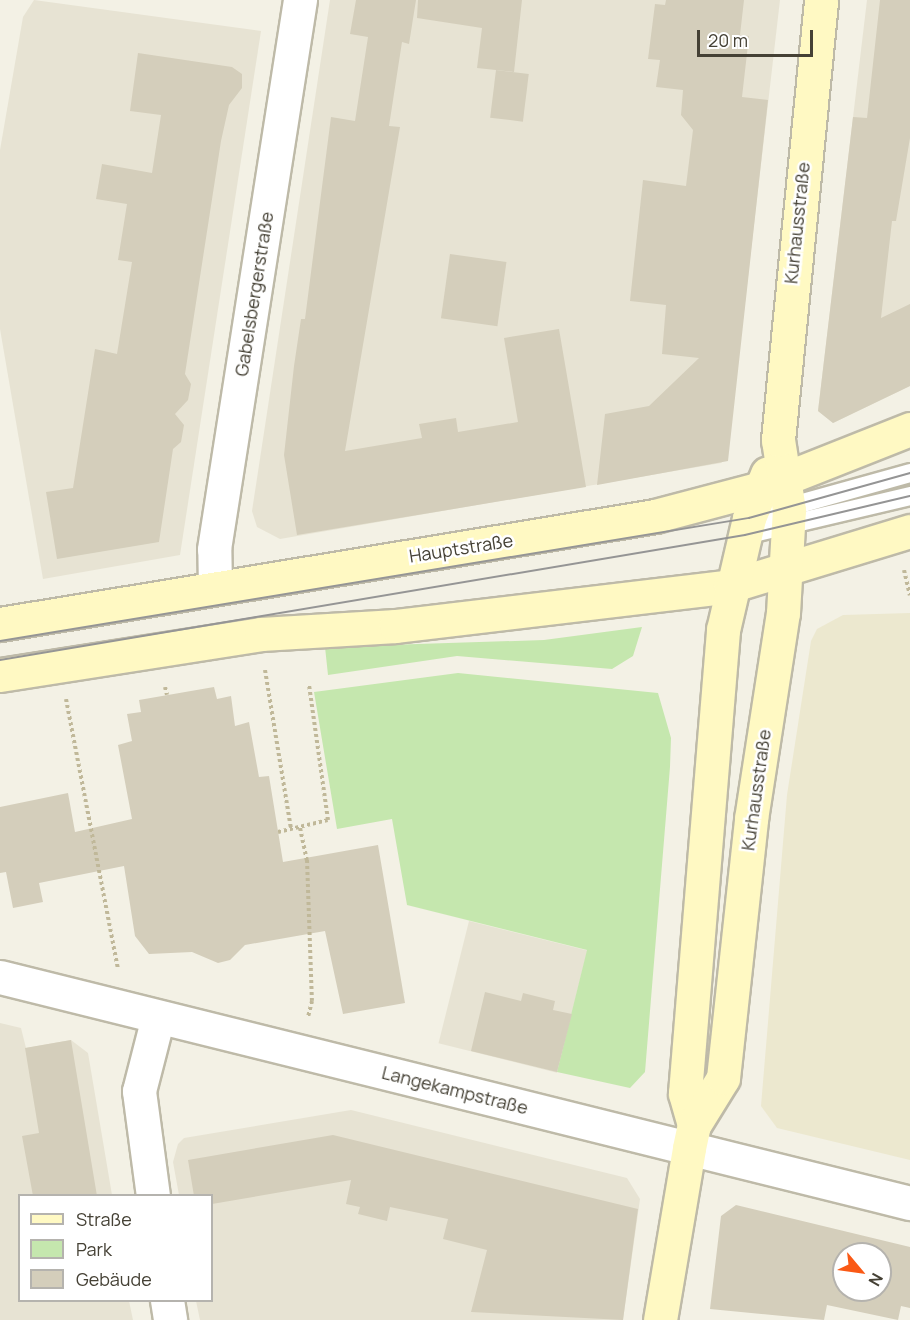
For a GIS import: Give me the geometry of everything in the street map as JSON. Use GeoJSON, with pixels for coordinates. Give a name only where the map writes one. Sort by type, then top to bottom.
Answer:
{"type":"FeatureCollection","features":[{"type":"Feature","properties":{"kind":"street","name":"Gabelsbergerstraße"},"geometry":{"type":"LineString","coordinates":[[215,588],[214,549],[300,0]]}},
{"type":"Feature","properties":{"kind":"street","name":"Kurhausstraße"},"geometry":{"type":"LineString","coordinates":[[660,1320],[691,1137],[686,1093],[730,586],[770,509],[821,0]]}},
{"type":"Feature","properties":{"kind":"street","name":"Hauptstraße"},"geometry":{"type":"LineString","coordinates":[[0,624],[655,516],[770,509],[910,429]]}},
{"type":"Feature","properties":{"kind":"street","name":"Kurhausstraße"},"geometry":{"type":"LineString","coordinates":[[691,1137],[723,1078],[751,819],[788,572],[770,509]]}},
{"type":"Feature","properties":{"kind":"street"},"geometry":{"type":"LineString","coordinates":[[0,675],[261,634],[396,626],[730,586],[788,572],[910,531]]}},
{"type":"Feature","properties":{"kind":"street","name":"Langekampstraße"},"geometry":{"type":"LineString","coordinates":[[0,977],[298,1053],[691,1137],[910,1203]]}},
{"type":"Feature","properties":{"kind":"street"},"geometry":{"type":"LineString","coordinates":[[153,1194],[139,1091],[158,1017]]}},
{"type":"Feature","properties":{"kind":"street"},"geometry":{"type":"LineString","coordinates":[[167,1302],[170,1320]]}},
{"type":"Feature","properties":{"kind":"lane"},"geometry":{"type":"LineString","coordinates":[[770,509],[910,473]]}},
{"type":"Feature","properties":{"kind":"lane"},"geometry":{"type":"LineString","coordinates":[[770,509],[910,496]]}},
{"type":"Feature","properties":{"kind":"path"},"geometry":{"type":"LineString","coordinates":[[904,570],[910,595]]}},
{"type":"Feature","properties":{"kind":"path"},"geometry":{"type":"LineString","coordinates":[[264,665],[291,830]]}},
{"type":"Feature","properties":{"kind":"path"},"geometry":{"type":"LineString","coordinates":[[165,683],[167,695]]}},
{"type":"Feature","properties":{"kind":"path"},"geometry":{"type":"LineString","coordinates":[[278,832],[328,820],[309,685]]}},
{"type":"Feature","properties":{"kind":"path"},"geometry":{"type":"LineString","coordinates":[[65,693],[125,1008]]}},
{"type":"Feature","properties":{"kind":"path"},"geometry":{"type":"LineString","coordinates":[[298,1053],[312,1001],[307,860],[300,828]]}},
{"type":"Feature","properties":{"kind":"shaded area"},"geometry":{"type":"Polygon","coordinates":[[[34,0],[261,31],[180,555],[43,579],[0,329],[0,150],[23,17],[34,0]]]}},
{"type":"Feature","properties":{"kind":"shaded area"},"geometry":{"type":"Polygon","coordinates":[[[330,0],[780,0],[727,458],[721,463],[280,539],[257,527],[252,511],[330,0]]]}},
{"type":"Feature","properties":{"kind":"shaded area"},"geometry":{"type":"Polygon","coordinates":[[[867,0],[910,0],[910,386],[833,423],[818,411],[867,0]]]}},
{"type":"Feature","properties":{"kind":"shaded area"},"geometry":{"type":"Polygon","coordinates":[[[910,613],[910,1160],[777,1128],[761,1106],[787,795],[811,641],[817,629],[843,615],[910,613]]]}},
{"type":"Feature","properties":{"kind":"shaded area"},"geometry":{"type":"Polygon","coordinates":[[[469,921],[587,951],[557,1073],[439,1043],[469,921]]]}},
{"type":"Feature","properties":{"kind":"shaded area"},"geometry":{"type":"Polygon","coordinates":[[[0,1023],[21,1028],[26,1048],[71,1040],[88,1053],[112,1194],[18,1194],[18,1302],[129,1302],[133,1320],[0,1320],[0,1023]]]}},
{"type":"Feature","properties":{"kind":"shaded area"},"geometry":{"type":"Polygon","coordinates":[[[351,1110],[627,1178],[640,1199],[623,1320],[200,1320],[196,1302],[213,1302],[213,1194],[179,1194],[173,1162],[178,1144],[184,1138],[351,1110]]]}},
{"type":"Feature","properties":{"kind":"green space"},"geometry":{"type":"Polygon","coordinates":[[[642,627],[633,656],[612,669],[457,656],[328,675],[325,647],[544,640],[642,627]]]}},
{"type":"Feature","properties":{"kind":"green space"},"geometry":{"type":"Polygon","coordinates":[[[458,673],[658,693],[671,738],[670,767],[645,1072],[630,1088],[557,1072],[587,950],[407,905],[392,819],[337,829],[314,692],[458,673]]]}},
{"type":"Feature","properties":{"kind":"building"},"geometry":{"type":"Polygon","coordinates":[[[356,0],[416,0],[409,44],[402,42],[389,126],[400,127],[345,451],[422,438],[419,424],[456,418],[458,432],[518,422],[504,338],[559,329],[586,487],[297,535],[284,455],[294,366],[301,319],[305,319],[331,117],[355,121],[368,37],[350,34],[356,0]]]}},
{"type":"Feature","properties":{"kind":"building"},"geometry":{"type":"Polygon","coordinates":[[[418,0],[522,0],[514,72],[477,68],[482,28],[417,18],[418,0]]]}},
{"type":"Feature","properties":{"kind":"building"},"geometry":{"type":"Polygon","coordinates":[[[666,0],[744,0],[740,35],[749,36],[742,97],[768,100],[728,461],[597,485],[605,414],[649,406],[699,358],[662,354],[666,305],[630,301],[643,180],[686,186],[693,130],[681,115],[683,90],[656,87],[660,60],[648,59],[655,4],[665,5],[666,0]]]}},
{"type":"Feature","properties":{"kind":"building"},"geometry":{"type":"Polygon","coordinates":[[[880,0],[910,0],[910,138],[896,221],[892,221],[881,318],[910,304],[910,386],[833,423],[818,411],[853,117],[867,118],[880,0]]]}},
{"type":"Feature","properties":{"kind":"building"},"geometry":{"type":"Polygon","coordinates":[[[138,53],[232,67],[242,74],[242,88],[229,105],[221,141],[185,374],[191,384],[188,400],[175,414],[184,425],[181,442],[173,449],[159,542],[57,559],[46,492],[73,488],[95,349],[117,354],[132,262],[118,260],[127,204],[96,199],[102,164],[152,173],[161,115],[130,111],[138,53]]]}},
{"type":"Feature","properties":{"kind":"building"},"geometry":{"type":"Polygon","coordinates":[[[496,70],[529,74],[523,122],[490,118],[496,70]]]}},
{"type":"Feature","properties":{"kind":"building"},"geometry":{"type":"Polygon","coordinates":[[[450,254],[506,262],[497,326],[441,318],[450,254]]]}},
{"type":"Feature","properties":{"kind":"building"},"geometry":{"type":"Polygon","coordinates":[[[214,687],[217,699],[231,696],[235,726],[249,722],[259,777],[269,776],[283,862],[378,845],[405,1003],[343,1014],[325,931],[245,945],[230,960],[218,963],[192,952],[149,954],[135,936],[124,866],[39,883],[43,902],[13,908],[6,872],[0,873],[0,807],[68,793],[75,832],[132,819],[118,745],[132,741],[127,714],[141,712],[139,700],[214,687]]]}},
{"type":"Feature","properties":{"kind":"building"},"geometry":{"type":"Polygon","coordinates":[[[485,992],[521,1001],[523,993],[555,1001],[553,1010],[572,1014],[557,1072],[471,1051],[485,992]]]}},
{"type":"Feature","properties":{"kind":"building"},"geometry":{"type":"Polygon","coordinates":[[[71,1040],[97,1194],[33,1194],[22,1136],[39,1133],[25,1048],[71,1040]]]}},
{"type":"Feature","properties":{"kind":"building"},"geometry":{"type":"Polygon","coordinates":[[[333,1135],[638,1209],[623,1320],[471,1312],[487,1250],[443,1239],[448,1219],[390,1207],[387,1221],[358,1214],[360,1207],[346,1204],[351,1180],[213,1204],[213,1194],[194,1194],[188,1160],[333,1135]]]}},
{"type":"Feature","properties":{"kind":"building"},"geometry":{"type":"Polygon","coordinates":[[[736,1205],[889,1242],[832,1242],[832,1302],[892,1302],[892,1243],[910,1247],[910,1308],[901,1306],[898,1320],[827,1305],[824,1320],[710,1309],[721,1216],[736,1205]]]}},
{"type":"Feature","properties":{"kind":"tram line"},"geometry":{"type":"LineString","coordinates":[[0,641],[749,518],[910,473]]}},
{"type":"Feature","properties":{"kind":"tram line"},"geometry":{"type":"LineString","coordinates":[[0,660],[745,535],[910,496]]}}]}
